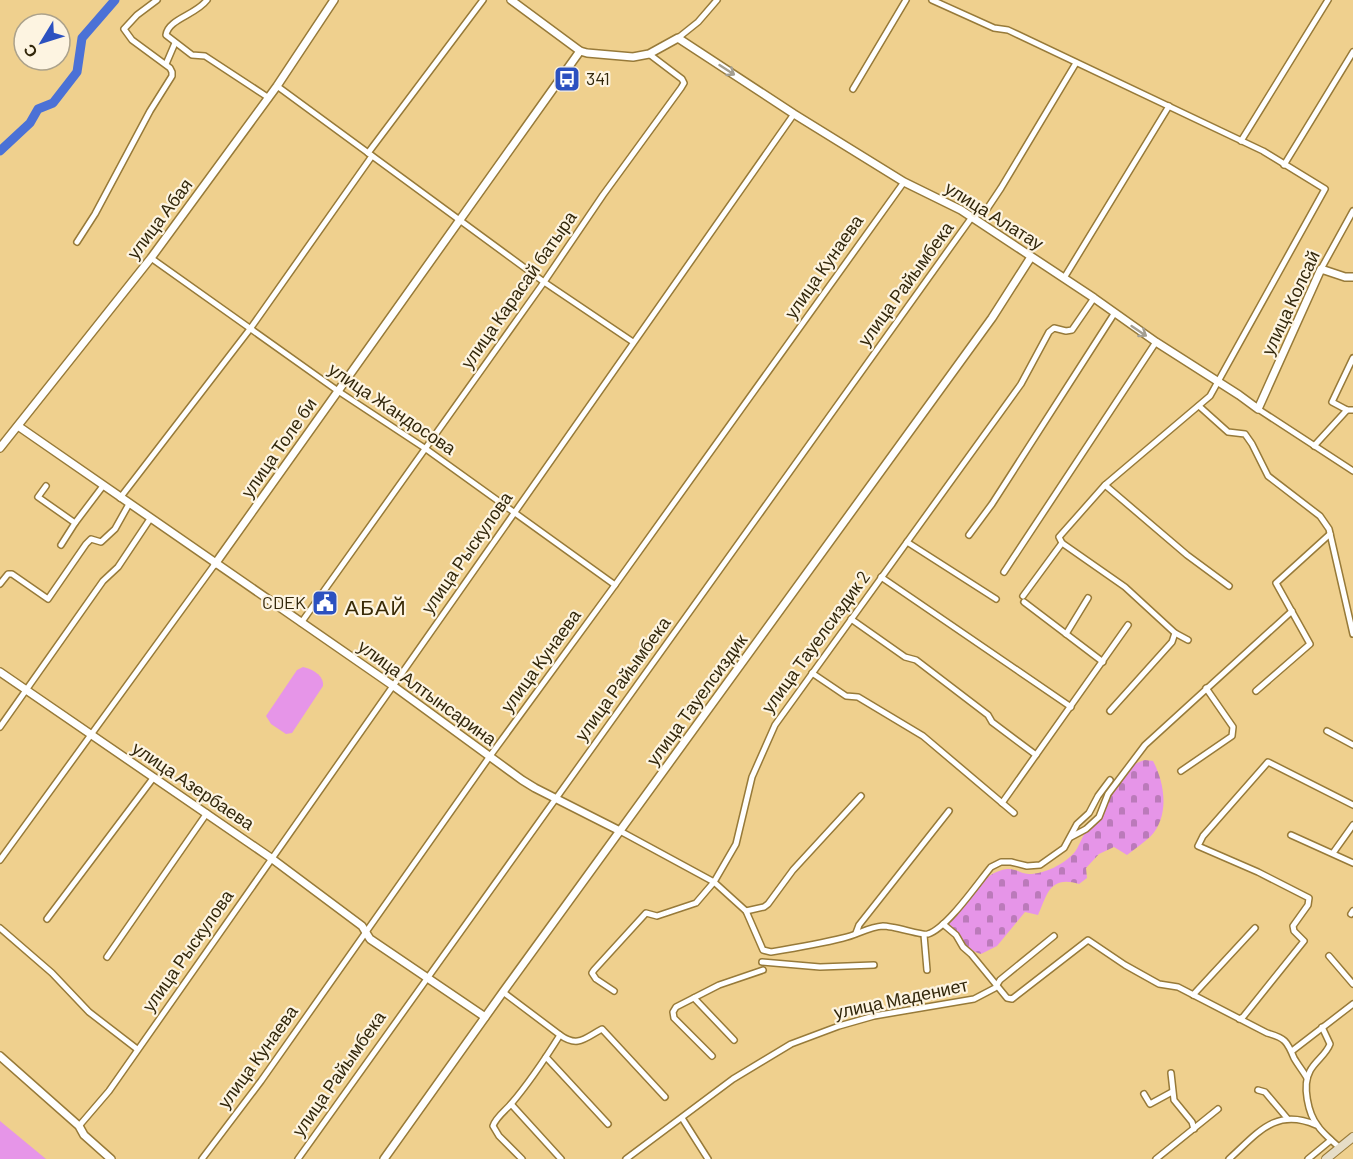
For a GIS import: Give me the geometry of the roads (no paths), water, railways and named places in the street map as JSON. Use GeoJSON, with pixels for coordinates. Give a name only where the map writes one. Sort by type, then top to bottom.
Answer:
{"type":"FeatureCollection","features":[{"type":"Feature","properties":{"kind":"main road"},"geometry":{"type":"LineString","coordinates":[[1326,1159],[1353,1137]]}},
{"type":"Feature","properties":{"kind":"street"},"geometry":{"type":"LineString","coordinates":[[77,242],[172,76],[166,64],[132,40],[124,29],[137,15],[157,0]]}},
{"type":"Feature","properties":{"kind":"street"},"geometry":{"type":"LineString","coordinates":[[207,0],[194,13],[179,19],[168,27],[166,35],[192,55],[205,56],[269,98]]}},
{"type":"Feature","properties":{"kind":"street","name":"улица Абая"},"geometry":{"type":"LineString","coordinates":[[0,448],[151,258],[269,98],[334,0]]}},
{"type":"Feature","properties":{"kind":"street"},"geometry":{"type":"LineString","coordinates":[[120,498],[250,329],[370,154],[483,0]]}},
{"type":"Feature","properties":{"kind":"street"},"geometry":{"type":"LineString","coordinates":[[511,0],[580,51],[604,56],[633,57],[649,54],[678,38],[698,22],[717,0]]}},
{"type":"Feature","properties":{"kind":"street"},"geometry":{"type":"LineString","coordinates":[[853,89],[906,0]]}},
{"type":"Feature","properties":{"kind":"street"},"geometry":{"type":"LineString","coordinates":[[932,0],[994,28],[1007,29],[1263,151],[1325,189],[1210,396],[1105,485],[1059,537],[1062,543],[1125,587],[1175,633],[1188,640]]}},
{"type":"Feature","properties":{"kind":"street"},"geometry":{"type":"LineString","coordinates":[[1241,141],[1328,0]]}},
{"type":"Feature","properties":{"kind":"street","name":"улица Алатау"},"geometry":{"type":"LineString","coordinates":[[678,38],[904,182],[943,199],[972,217],[1258,409]]}},
{"type":"Feature","properties":{"kind":"street"},"geometry":{"type":"LineString","coordinates":[[166,64],[175,43]]}},
{"type":"Feature","properties":{"kind":"street","name":"улица Толе би"},"geometry":{"type":"LineString","coordinates":[[0,860],[215,564],[580,51]]}},
{"type":"Feature","properties":{"kind":"street"},"geometry":{"type":"LineString","coordinates":[[1284,165],[1353,52]]}},
{"type":"Feature","properties":{"kind":"street","name":"улица Карасай батыра"},"geometry":{"type":"LineString","coordinates":[[301,623],[684,83],[682,79],[649,54]]}},
{"type":"Feature","properties":{"kind":"street","name":"улица Райымбека"},"geometry":{"type":"LineString","coordinates":[[298,1159],[972,217],[987,209],[992,202],[1076,63]]}},
{"type":"Feature","properties":{"kind":"street"},"geometry":{"type":"LineString","coordinates":[[277,86],[544,282],[633,342]]}},
{"type":"Feature","properties":{"kind":"street"},"geometry":{"type":"LineString","coordinates":[[1064,278],[1169,106]]}},
{"type":"Feature","properties":{"kind":"street","name":"улица Рыскулова"},"geometry":{"type":"LineString","coordinates":[[79,1126],[108,1091],[794,114]]}},
{"type":"Feature","properties":{"kind":"street","name":"улица Кунаева"},"geometry":{"type":"LineString","coordinates":[[202,1159],[261,1081],[490,756],[904,182]]}},
{"type":"Feature","properties":{"kind":"street","name":"улица Колсай"},"geometry":{"type":"LineString","coordinates":[[1258,409],[1321,269],[1353,211]]}},
{"type":"Feature","properties":{"kind":"street","name":"улица Тауелсиздик"},"geometry":{"type":"LineString","coordinates":[[384,1159],[992,318],[1031,257]]}},
{"type":"Feature","properties":{"kind":"street","name":"улица Жандосова"},"geometry":{"type":"LineString","coordinates":[[151,258],[338,391],[426,449],[615,585]]}},
{"type":"Feature","properties":{"kind":"street"},"geometry":{"type":"LineString","coordinates":[[1321,269],[1353,277]]}},
{"type":"Feature","properties":{"kind":"street","name":"улица Тауелсиздик 2"},"geometry":{"type":"LineString","coordinates":[[614,991],[596,979],[592,973],[646,913],[657,916],[696,903],[714,882],[736,844],[752,777],[775,725],[1021,384],[1049,332],[1054,328],[1066,332],[1072,330],[1094,298]]}},
{"type":"Feature","properties":{"kind":"street"},"geometry":{"type":"LineString","coordinates":[[969,535],[992,504],[1114,314]]}},
{"type":"Feature","properties":{"kind":"street"},"geometry":{"type":"LineString","coordinates":[[1004,572],[1156,342]]}},
{"type":"Feature","properties":{"kind":"street"},"geometry":{"type":"LineString","coordinates":[[1314,446],[1350,410],[1332,402],[1353,358]]}},
{"type":"Feature","properties":{"kind":"street"},"geometry":{"type":"LineString","coordinates":[[1199,406],[1228,432],[1245,434],[1268,476],[1320,516],[1329,529],[1353,634]]}},
{"type":"Feature","properties":{"kind":"street"},"geometry":{"type":"LineString","coordinates":[[1258,409],[1353,471]]}},
{"type":"Feature","properties":{"kind":"street","name":"улица Алтынсарина"},"geometry":{"type":"LineString","coordinates":[[18,426],[392,685],[535,788],[714,882],[746,911]]}},
{"type":"Feature","properties":{"kind":"street"},"geometry":{"type":"LineString","coordinates":[[1105,485],[1186,555],[1229,586]]}},
{"type":"Feature","properties":{"kind":"street"},"geometry":{"type":"LineString","coordinates":[[46,486],[38,497],[75,523]]}},
{"type":"Feature","properties":{"kind":"street"},"geometry":{"type":"LineString","coordinates":[[61,545],[103,486]]}},
{"type":"Feature","properties":{"kind":"street"},"geometry":{"type":"LineString","coordinates":[[1,581],[8,574],[12,574],[48,599],[86,544],[91,539],[101,543],[115,529],[129,504]]}},
{"type":"Feature","properties":{"kind":"street"},"geometry":{"type":"LineString","coordinates":[[0,727],[103,581],[118,567],[150,519]]}},
{"type":"Feature","properties":{"kind":"street"},"geometry":{"type":"LineString","coordinates":[[1256,691],[1310,644],[1276,583],[1330,534]]}},
{"type":"Feature","properties":{"kind":"street"},"geometry":{"type":"LineString","coordinates":[[906,542],[996,599]]}},
{"type":"Feature","properties":{"kind":"street"},"geometry":{"type":"LineString","coordinates":[[1062,543],[1024,599],[1103,662]]}},
{"type":"Feature","properties":{"kind":"street"},"geometry":{"type":"LineString","coordinates":[[881,577],[1071,707]]}},
{"type":"Feature","properties":{"kind":"street"},"geometry":{"type":"LineString","coordinates":[[1066,634],[1088,598]]}},
{"type":"Feature","properties":{"kind":"street"},"geometry":{"type":"LineString","coordinates":[[1071,837],[1086,829],[1099,817],[1108,794],[1145,745],[1292,611]]}},
{"type":"Feature","properties":{"kind":"street"},"geometry":{"type":"LineString","coordinates":[[851,619],[905,657],[916,660],[1036,755]]}},
{"type":"Feature","properties":{"kind":"street"},"geometry":{"type":"LineString","coordinates":[[1002,803],[1128,625]]}},
{"type":"Feature","properties":{"kind":"street"},"geometry":{"type":"LineString","coordinates":[[1110,711],[1172,642],[1175,633]]}},
{"type":"Feature","properties":{"kind":"street","name":"улица Азербаева"},"geometry":{"type":"LineString","coordinates":[[0,672],[271,858],[362,926],[370,939],[485,1017]]}},
{"type":"Feature","properties":{"kind":"street"},"geometry":{"type":"LineString","coordinates":[[812,673],[846,696],[858,697],[923,735],[1014,813]]}},
{"type":"Feature","properties":{"kind":"street"},"geometry":{"type":"LineString","coordinates":[[1181,771],[1232,736],[1233,727],[1206,688]]}},
{"type":"Feature","properties":{"kind":"street"},"geometry":{"type":"LineString","coordinates":[[1327,731],[1353,745]]}},
{"type":"Feature","properties":{"kind":"street"},"geometry":{"type":"LineString","coordinates":[[1239,1019],[1304,941],[1293,927],[1308,905],[1309,898],[1258,872],[1198,846],[1203,836],[1268,762],[1353,805]]}},
{"type":"Feature","properties":{"kind":"street"},"geometry":{"type":"LineString","coordinates":[[47,920],[154,777]]}},
{"type":"Feature","properties":{"kind":"street"},"geometry":{"type":"LineString","coordinates":[[861,796],[793,870],[768,904],[746,911],[763,950],[771,952],[846,938],[872,928],[885,926],[904,928],[924,935],[943,924],[991,867],[1001,862],[1027,866],[1040,865],[1064,849],[1077,824],[1089,813],[1110,780]]}},
{"type":"Feature","properties":{"kind":"street"},"geometry":{"type":"LineString","coordinates":[[856,933],[859,926],[949,811]]}},
{"type":"Feature","properties":{"kind":"street"},"geometry":{"type":"LineString","coordinates":[[107,957],[207,813]]}},
{"type":"Feature","properties":{"kind":"street"},"geometry":{"type":"LineString","coordinates":[[1333,854],[1352,827]]}},
{"type":"Feature","properties":{"kind":"street"},"geometry":{"type":"LineString","coordinates":[[1291,835],[1353,863]]}},
{"type":"Feature","properties":{"kind":"street"},"geometry":{"type":"LineString","coordinates":[[943,924],[956,935],[963,947],[1007,998],[1012,999],[1088,940],[1125,965],[1160,984],[1178,987],[1267,1034],[1278,1036],[1289,1044],[1307,1078]]}},
{"type":"Feature","properties":{"kind":"street"},"geometry":{"type":"LineString","coordinates":[[0,928],[52,974],[89,1012],[137,1049]]}},
{"type":"Feature","properties":{"kind":"street"},"geometry":{"type":"LineString","coordinates":[[1193,995],[1255,928]]}},
{"type":"Feature","properties":{"kind":"street"},"geometry":{"type":"LineString","coordinates":[[924,935],[927,970]]}},
{"type":"Feature","properties":{"kind":"street","name":"улица Мадениет"},"geometry":{"type":"LineString","coordinates":[[626,1159],[733,1079],[791,1044],[874,1016],[975,999],[997,985],[1000,980],[1054,936]]}},
{"type":"Feature","properties":{"kind":"street"},"geometry":{"type":"LineString","coordinates":[[1329,956],[1353,984]]}},
{"type":"Feature","properties":{"kind":"street"},"geometry":{"type":"LineString","coordinates":[[762,962],[820,967],[874,965]]}},
{"type":"Feature","properties":{"kind":"street"},"geometry":{"type":"LineString","coordinates":[[712,1056],[674,1018],[673,1012],[676,1007],[719,985],[763,970]]}},
{"type":"Feature","properties":{"kind":"street"},"geometry":{"type":"LineString","coordinates":[[503,992],[570,1042],[578,1042],[602,1029],[665,1097]]}},
{"type":"Feature","properties":{"kind":"street"},"geometry":{"type":"LineString","coordinates":[[694,998],[734,1040]]}},
{"type":"Feature","properties":{"kind":"street"},"geometry":{"type":"LineString","coordinates":[[1292,1051],[1353,1004]]}},
{"type":"Feature","properties":{"kind":"street"},"geometry":{"type":"LineString","coordinates":[[1316,1125],[1308,1098],[1307,1078],[1310,1070],[1329,1048],[1330,1044],[1322,1028]]}},
{"type":"Feature","properties":{"kind":"street"},"geometry":{"type":"LineString","coordinates":[[522,1159],[499,1136],[493,1126],[560,1035]]}},
{"type":"Feature","properties":{"kind":"street"},"geometry":{"type":"LineString","coordinates":[[0,1056],[79,1126],[84,1135],[111,1159]]}},
{"type":"Feature","properties":{"kind":"street"},"geometry":{"type":"LineString","coordinates":[[546,1057],[608,1124]]}},
{"type":"Feature","properties":{"kind":"street"},"geometry":{"type":"LineString","coordinates":[[1171,1073],[1172,1092],[1177,1106],[1188,1117],[1194,1128]]}},
{"type":"Feature","properties":{"kind":"street"},"geometry":{"type":"LineString","coordinates":[[1258,1090],[1265,1092],[1287,1118]]}},
{"type":"Feature","properties":{"kind":"street"},"geometry":{"type":"LineString","coordinates":[[1144,1094],[1150,1104],[1172,1092]]}},
{"type":"Feature","properties":{"kind":"street"},"geometry":{"type":"LineString","coordinates":[[511,1104],[561,1159]]}},
{"type":"Feature","properties":{"kind":"street"},"geometry":{"type":"LineString","coordinates":[[1156,1159],[1218,1109]]}},
{"type":"Feature","properties":{"kind":"street"},"geometry":{"type":"LineString","coordinates":[[682,1118],[708,1159]]}},
{"type":"Feature","properties":{"kind":"street"},"geometry":{"type":"LineString","coordinates":[[1229,1159],[1267,1125],[1287,1118],[1316,1125],[1340,1148]]}},
{"type":"Feature","properties":{"kind":"street"},"geometry":{"type":"LineString","coordinates":[[1308,1159],[1331,1140]]}},
{"type":"Feature","properties":{"kind":"waterway"},"geometry":{"type":"LineString","coordinates":[[0,151],[30,123],[38,109],[53,103],[77,72],[82,38],[115,0]]}},
{"type":"Feature","properties":{"kind":"place","name":"341"},"geometry":{"type":"Point","coordinates":[567,79]}},
{"type":"Feature","properties":{"kind":"place","name":"CDEK"},"geometry":{"type":"Point","coordinates":[325,603]}},
{"type":"Feature","properties":{"kind":"district","name":"АБАЙ"},"geometry":{"type":"Point","coordinates":[376,608]}}]}
